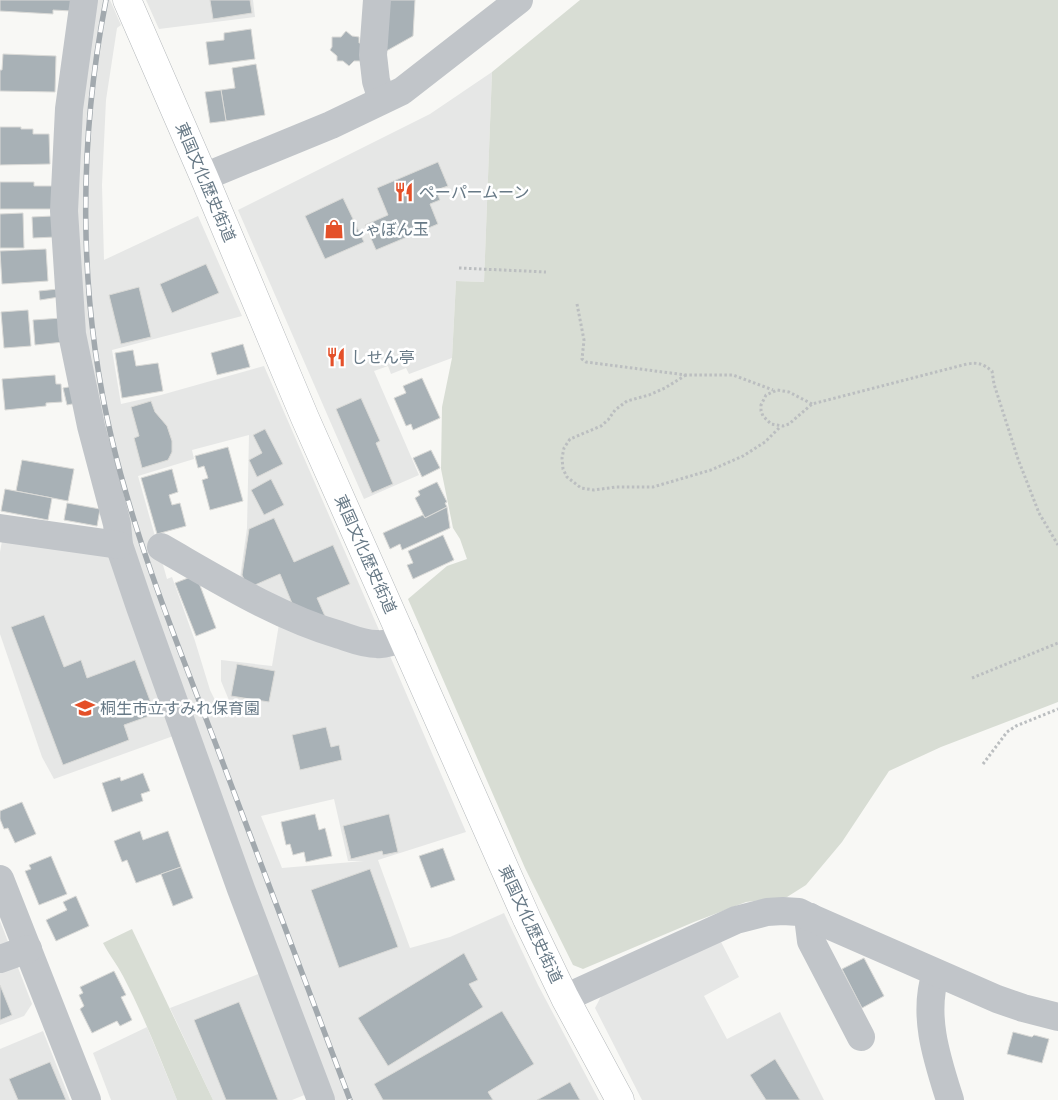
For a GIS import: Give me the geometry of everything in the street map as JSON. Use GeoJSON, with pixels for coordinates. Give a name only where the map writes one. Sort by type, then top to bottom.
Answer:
{"type":"FeatureCollection","features":[{"type":"Feature","properties":{"kind":"highway","name":"東国文化歴史街道"},"geometry":{"type":"LineString","coordinates":[[127,0],[305,418],[527,919],[565,998],[620,1100]]}},
{"type":"Feature","properties":{"kind":"street"},"geometry":{"type":"LineString","coordinates":[[84,0],[69,109],[64,211],[72,334],[91,426],[117,524],[119,545],[140,607],[241,889],[321,1100]]}},
{"type":"Feature","properties":{"kind":"street"},"geometry":{"type":"LineString","coordinates":[[377,0],[373,55],[376,81],[382,100]]}},
{"type":"Feature","properties":{"kind":"street"},"geometry":{"type":"LineString","coordinates":[[204,177],[331,125],[409,86],[519,0]]}},
{"type":"Feature","properties":{"kind":"street"},"geometry":{"type":"LineString","coordinates":[[0,528],[119,545]]}},
{"type":"Feature","properties":{"kind":"street"},"geometry":{"type":"LineString","coordinates":[[161,547],[238,591],[314,628],[378,645],[389,643],[402,637]]}},
{"type":"Feature","properties":{"kind":"street"},"geometry":{"type":"LineString","coordinates":[[0,879],[87,1100]]}},
{"type":"Feature","properties":{"kind":"street"},"geometry":{"type":"LineString","coordinates":[[565,998],[736,920],[783,911],[799,912],[997,999],[1058,1017]]}},
{"type":"Feature","properties":{"kind":"street"},"geometry":{"type":"LineString","coordinates":[[810,917],[811,941],[861,1037]]}},
{"type":"Feature","properties":{"kind":"street"},"geometry":{"type":"LineString","coordinates":[[0,959],[28,949]]}},
{"type":"Feature","properties":{"kind":"street"},"geometry":{"type":"LineString","coordinates":[[936,973],[931,988],[930,1006],[937,1058],[950,1100]]}},
{"type":"Feature","properties":{"kind":"path"},"geometry":{"type":"LineString","coordinates":[[459,268],[546,272]]}},
{"type":"Feature","properties":{"kind":"path"},"geometry":{"type":"LineString","coordinates":[[577,304],[584,340],[582,359],[586,362],[686,376],[733,375],[774,391]]}},
{"type":"Feature","properties":{"kind":"path"},"geometry":{"type":"LineString","coordinates":[[812,404],[783,390],[774,391],[766,395],[761,411],[766,421],[781,426],[789,424],[812,404],[967,364],[976,362],[984,365],[992,371],[994,384],[1018,459],[1039,513],[1058,545]]}},
{"type":"Feature","properties":{"kind":"path"},"geometry":{"type":"LineString","coordinates":[[686,376],[657,391],[621,404],[601,426],[570,439],[564,448],[562,458],[563,469],[567,477],[581,488],[594,490],[654,487],[711,470],[743,456],[766,442],[781,426]]}},
{"type":"Feature","properties":{"kind":"path"},"geometry":{"type":"LineString","coordinates":[[972,678],[1058,643]]}},
{"type":"Feature","properties":{"kind":"path"},"geometry":{"type":"LineString","coordinates":[[983,764],[1007,732],[1016,726],[1058,709]]}},
{"type":"Feature","properties":{"kind":"shaded area"},"geometry":{"type":"Polygon","coordinates":[[[92,0],[110,0],[121,25],[117,28],[106,100],[102,185],[104,260],[198,216],[242,316],[112,350],[121,404],[161,395],[264,366],[379,630],[372,638],[239,585],[247,528],[249,435],[192,450],[194,459],[138,476],[167,579],[172,577],[210,690],[221,712],[233,710],[221,681],[221,660],[272,666],[280,618],[390,656],[466,832],[378,860],[410,948],[450,937],[504,913],[538,985],[599,1100],[330,1100],[163,644],[95,420],[72,209],[92,0]],[[334,799],[261,816],[282,868],[364,861],[348,861],[334,799]]]}},
{"type":"Feature","properties":{"kind":"shaded area"},"geometry":{"type":"Polygon","coordinates":[[[146,0],[253,0],[255,17],[159,29],[146,0]]]}},
{"type":"Feature","properties":{"kind":"shaded area"},"geometry":{"type":"Polygon","coordinates":[[[580,0],[1058,0],[1058,702],[941,747],[889,771],[842,842],[806,885],[787,897],[746,902],[583,969],[573,965],[525,868],[408,599],[447,566],[467,559],[460,539],[453,528],[441,469],[442,407],[452,358],[456,281],[484,282],[492,72],[580,0]]]}},
{"type":"Feature","properties":{"kind":"shaded area"},"geometry":{"type":"Polygon","coordinates":[[[492,72],[484,282],[456,281],[452,358],[409,374],[406,368],[391,374],[388,366],[374,371],[419,475],[364,499],[238,210],[430,114],[492,72]]]}},
{"type":"Feature","properties":{"kind":"shaded area"},"geometry":{"type":"Polygon","coordinates":[[[2,541],[108,556],[112,561],[176,735],[54,779],[42,757],[0,634],[0,552],[2,541]]]}},
{"type":"Feature","properties":{"kind":"shaded area"},"geometry":{"type":"Polygon","coordinates":[[[0,921],[32,1004],[24,1016],[0,1025],[0,921]]]}},
{"type":"Feature","properties":{"kind":"shaded area"},"geometry":{"type":"Polygon","coordinates":[[[132,929],[213,1100],[177,1100],[138,1006],[121,972],[103,943],[132,929]]]}},
{"type":"Feature","properties":{"kind":"shaded area"},"geometry":{"type":"Polygon","coordinates":[[[719,938],[739,977],[704,996],[727,1039],[780,1012],[824,1100],[642,1100],[595,1008],[606,987],[719,938]]]}},
{"type":"Feature","properties":{"kind":"shaded area"},"geometry":{"type":"Polygon","coordinates":[[[261,973],[307,1094],[292,1100],[213,1100],[170,1008],[261,973]]]}},
{"type":"Feature","properties":{"kind":"shaded area"},"geometry":{"type":"Polygon","coordinates":[[[147,1027],[177,1100],[111,1100],[93,1053],[147,1027]]]}},
{"type":"Feature","properties":{"kind":"shaded area"},"geometry":{"type":"Polygon","coordinates":[[[43,1031],[70,1100],[0,1100],[0,1049],[43,1031]]]}},
{"type":"Feature","properties":{"kind":"building"},"geometry":{"type":"Polygon","coordinates":[[[0,0],[73,0],[72,11],[53,10],[53,14],[0,11],[0,0]]]}},
{"type":"Feature","properties":{"kind":"building"},"geometry":{"type":"Polygon","coordinates":[[[210,0],[250,0],[252,13],[213,19],[210,0]]]}},
{"type":"Feature","properties":{"kind":"building"},"geometry":{"type":"Polygon","coordinates":[[[383,0],[415,0],[413,36],[381,54],[383,0]]]}},
{"type":"Feature","properties":{"kind":"building"},"geometry":{"type":"Polygon","coordinates":[[[251,29],[255,59],[209,65],[206,42],[224,40],[224,33],[251,29]]]}},
{"type":"Feature","properties":{"kind":"building"},"geometry":{"type":"Polygon","coordinates":[[[346,31],[352,36],[359,37],[359,43],[364,43],[361,61],[354,61],[349,66],[343,61],[337,61],[337,56],[330,50],[332,47],[332,37],[341,37],[346,31]]]}},
{"type":"Feature","properties":{"kind":"building"},"geometry":{"type":"Polygon","coordinates":[[[3,54],[56,56],[55,92],[0,91],[0,70],[2,70],[3,54]]]}},
{"type":"Feature","properties":{"kind":"building"},"geometry":{"type":"Polygon","coordinates":[[[256,64],[265,115],[226,121],[221,90],[235,88],[232,68],[256,64]]]}},
{"type":"Feature","properties":{"kind":"building"},"geometry":{"type":"Polygon","coordinates":[[[221,90],[226,121],[210,123],[205,92],[221,90]]]}},
{"type":"Feature","properties":{"kind":"building"},"geometry":{"type":"Polygon","coordinates":[[[0,127],[21,127],[21,129],[33,129],[33,134],[49,134],[50,164],[0,165],[0,127]]]}},
{"type":"Feature","properties":{"kind":"building"},"geometry":{"type":"Polygon","coordinates":[[[438,162],[448,186],[436,190],[440,200],[430,204],[438,224],[376,250],[365,225],[388,215],[377,188],[438,162]]]}},
{"type":"Feature","properties":{"kind":"building"},"geometry":{"type":"Polygon","coordinates":[[[0,182],[34,182],[34,186],[53,186],[53,209],[0,209],[0,182]]]}},
{"type":"Feature","properties":{"kind":"building"},"geometry":{"type":"Polygon","coordinates":[[[343,198],[364,242],[325,259],[305,216],[343,198]]]}},
{"type":"Feature","properties":{"kind":"building"},"geometry":{"type":"Polygon","coordinates":[[[23,213],[24,248],[0,248],[0,214],[23,213]]]}},
{"type":"Feature","properties":{"kind":"building"},"geometry":{"type":"Polygon","coordinates":[[[53,216],[55,237],[33,238],[32,217],[53,216]]]}},
{"type":"Feature","properties":{"kind":"building"},"geometry":{"type":"Polygon","coordinates":[[[46,249],[48,281],[2,284],[0,251],[46,249]]]}},
{"type":"Feature","properties":{"kind":"building"},"geometry":{"type":"Polygon","coordinates":[[[206,264],[219,293],[172,313],[160,284],[206,264]]]}},
{"type":"Feature","properties":{"kind":"building"},"geometry":{"type":"Polygon","coordinates":[[[139,287],[151,337],[121,344],[109,295],[139,287]]]}},
{"type":"Feature","properties":{"kind":"building"},"geometry":{"type":"Polygon","coordinates":[[[58,289],[59,297],[40,300],[39,291],[58,289]]]}},
{"type":"Feature","properties":{"kind":"building"},"geometry":{"type":"Polygon","coordinates":[[[28,310],[31,346],[4,348],[1,312],[28,310]]]}},
{"type":"Feature","properties":{"kind":"building"},"geometry":{"type":"Polygon","coordinates":[[[62,318],[64,342],[35,345],[33,320],[62,318]]]}},
{"type":"Feature","properties":{"kind":"building"},"geometry":{"type":"Polygon","coordinates":[[[243,344],[250,367],[217,375],[211,353],[243,344]]]}},
{"type":"Feature","properties":{"kind":"building"},"geometry":{"type":"Polygon","coordinates":[[[133,350],[136,366],[158,363],[163,391],[122,398],[115,353],[133,350]]]}},
{"type":"Feature","properties":{"kind":"building"},"geometry":{"type":"Polygon","coordinates":[[[55,375],[56,384],[61,384],[62,402],[46,403],[46,406],[5,410],[2,379],[55,375]]]}},
{"type":"Feature","properties":{"kind":"building"},"geometry":{"type":"Polygon","coordinates":[[[422,378],[440,418],[413,430],[411,424],[406,426],[394,398],[406,393],[403,386],[422,378]]]}},
{"type":"Feature","properties":{"kind":"building"},"geometry":{"type":"Polygon","coordinates":[[[74,386],[77,403],[67,405],[63,388],[74,386]]]}},
{"type":"Feature","properties":{"kind":"building"},"geometry":{"type":"Polygon","coordinates":[[[361,398],[380,441],[376,443],[393,484],[372,493],[336,409],[361,398]]]}},
{"type":"Feature","properties":{"kind":"building"},"geometry":{"type":"Polygon","coordinates":[[[151,401],[155,412],[167,426],[172,441],[172,452],[168,460],[142,468],[134,438],[139,436],[131,407],[151,401]]]}},
{"type":"Feature","properties":{"kind":"building"},"geometry":{"type":"Polygon","coordinates":[[[265,429],[283,464],[257,477],[249,460],[262,453],[253,435],[265,429]]]}},
{"type":"Feature","properties":{"kind":"building"},"geometry":{"type":"Polygon","coordinates":[[[228,447],[243,501],[210,510],[202,480],[208,478],[204,466],[198,468],[195,456],[228,447]]]}},
{"type":"Feature","properties":{"kind":"building"},"geometry":{"type":"Polygon","coordinates":[[[431,450],[440,468],[422,477],[413,458],[431,450]]]}},
{"type":"Feature","properties":{"kind":"building"},"geometry":{"type":"Polygon","coordinates":[[[22,460],[74,469],[68,501],[16,491],[22,460]]]}},
{"type":"Feature","properties":{"kind":"building"},"geometry":{"type":"Polygon","coordinates":[[[172,469],[178,492],[169,495],[172,505],[180,503],[186,526],[157,534],[141,478],[172,469]]]}},
{"type":"Feature","properties":{"kind":"building"},"geometry":{"type":"Polygon","coordinates":[[[271,479],[284,505],[264,515],[251,490],[271,479]]]}},
{"type":"Feature","properties":{"kind":"building"},"geometry":{"type":"Polygon","coordinates":[[[437,482],[447,502],[445,503],[447,507],[425,518],[415,498],[420,495],[418,491],[437,482]]]}},
{"type":"Feature","properties":{"kind":"building"},"geometry":{"type":"Polygon","coordinates":[[[5,489],[52,498],[48,520],[1,511],[5,489]]]}},
{"type":"Feature","properties":{"kind":"building"},"geometry":{"type":"Polygon","coordinates":[[[67,503],[100,509],[97,526],[64,520],[67,503]]]}},
{"type":"Feature","properties":{"kind":"building"},"geometry":{"type":"Polygon","coordinates":[[[447,507],[450,528],[402,550],[400,544],[390,549],[383,533],[423,515],[425,518],[447,507]]]}},
{"type":"Feature","properties":{"kind":"building"},"geometry":{"type":"Polygon","coordinates":[[[274,518],[294,562],[333,545],[350,584],[317,598],[328,623],[294,608],[280,574],[248,588],[242,575],[249,529],[274,518]]]}},
{"type":"Feature","properties":{"kind":"building"},"geometry":{"type":"Polygon","coordinates":[[[443,535],[454,560],[413,579],[407,565],[413,563],[408,551],[443,535]]]}},
{"type":"Feature","properties":{"kind":"building"},"geometry":{"type":"Polygon","coordinates":[[[196,575],[216,628],[196,636],[175,583],[196,575]]]}},
{"type":"Feature","properties":{"kind":"building"},"geometry":{"type":"Polygon","coordinates":[[[44,615],[64,667],[81,660],[87,678],[135,660],[155,714],[124,725],[129,740],[63,765],[11,627],[44,615]]]}},
{"type":"Feature","properties":{"kind":"building"},"geometry":{"type":"Polygon","coordinates":[[[237,664],[275,671],[269,702],[231,696],[237,664]]]}},
{"type":"Feature","properties":{"kind":"building"},"geometry":{"type":"Polygon","coordinates":[[[326,727],[331,747],[339,745],[342,760],[300,770],[292,735],[326,727]]]}},
{"type":"Feature","properties":{"kind":"building"},"geometry":{"type":"Polygon","coordinates":[[[143,773],[150,791],[141,794],[143,801],[112,812],[102,783],[120,777],[121,781],[143,773]]]}},
{"type":"Feature","properties":{"kind":"building"},"geometry":{"type":"Polygon","coordinates":[[[22,802],[36,834],[15,843],[8,828],[4,829],[0,819],[0,811],[22,802]]]}},
{"type":"Feature","properties":{"kind":"building"},"geometry":{"type":"Polygon","coordinates":[[[315,814],[319,830],[325,828],[332,856],[306,862],[304,852],[293,855],[290,844],[286,845],[281,822],[315,814]]]}},
{"type":"Feature","properties":{"kind":"building"},"geometry":{"type":"Polygon","coordinates":[[[389,814],[398,852],[383,855],[382,851],[351,859],[343,826],[389,814]]]}},
{"type":"Feature","properties":{"kind":"building"},"geometry":{"type":"Polygon","coordinates":[[[140,831],[143,840],[168,831],[181,867],[136,883],[127,860],[122,862],[114,841],[140,831]]]}},
{"type":"Feature","properties":{"kind":"building"},"geometry":{"type":"Polygon","coordinates":[[[443,848],[455,880],[431,888],[419,856],[443,848]]]}},
{"type":"Feature","properties":{"kind":"building"},"geometry":{"type":"Polygon","coordinates":[[[51,856],[67,894],[39,905],[25,871],[31,869],[29,865],[51,856]]]}},
{"type":"Feature","properties":{"kind":"building"},"geometry":{"type":"Polygon","coordinates":[[[181,867],[193,898],[173,906],[161,874],[181,867]]]}},
{"type":"Feature","properties":{"kind":"building"},"geometry":{"type":"Polygon","coordinates":[[[370,869],[398,947],[339,968],[311,890],[370,869]]]}},
{"type":"Feature","properties":{"kind":"building"},"geometry":{"type":"Polygon","coordinates":[[[76,896],[89,926],[56,941],[46,920],[67,910],[63,902],[76,896]]]}},
{"type":"Feature","properties":{"kind":"building"},"geometry":{"type":"Polygon","coordinates":[[[464,953],[478,980],[469,984],[483,1007],[388,1066],[358,1018],[464,953]]]}},
{"type":"Feature","properties":{"kind":"building"},"geometry":{"type":"Polygon","coordinates":[[[864,958],[884,996],[862,1008],[842,969],[864,958]]]}},
{"type":"Feature","properties":{"kind":"building"},"geometry":{"type":"Polygon","coordinates":[[[114,971],[126,995],[121,997],[132,1020],[120,1026],[117,1021],[92,1033],[80,1009],[84,1006],[79,995],[83,993],[80,987],[114,971]]]}},
{"type":"Feature","properties":{"kind":"building"},"geometry":{"type":"Polygon","coordinates":[[[0,985],[12,1015],[0,1020],[0,985]]]}},
{"type":"Feature","properties":{"kind":"building"},"geometry":{"type":"Polygon","coordinates":[[[239,1002],[278,1100],[226,1100],[194,1020],[239,1002]]]}},
{"type":"Feature","properties":{"kind":"building"},"geometry":{"type":"Polygon","coordinates":[[[502,1011],[534,1064],[488,1092],[493,1100],[383,1100],[374,1084],[502,1011]]]}},
{"type":"Feature","properties":{"kind":"building"},"geometry":{"type":"Polygon","coordinates":[[[1013,1032],[1049,1039],[1042,1063],[1007,1054],[1013,1032]]]}},
{"type":"Feature","properties":{"kind":"building"},"geometry":{"type":"Polygon","coordinates":[[[775,1059],[800,1100],[766,1100],[750,1075],[775,1059]]]}},
{"type":"Feature","properties":{"kind":"building"},"geometry":{"type":"Polygon","coordinates":[[[50,1062],[66,1100],[18,1100],[9,1079],[50,1062]]]}},
{"type":"Feature","properties":{"kind":"building"},"geometry":{"type":"Polygon","coordinates":[[[570,1082],[580,1100],[537,1100],[570,1082]]]}},
{"type":"Feature","properties":{"kind":"railway"},"geometry":{"type":"LineString","coordinates":[[106,0],[90,109],[86,220],[88,276],[93,331],[101,386],[112,440],[146,558],[350,1100]]}},
{"type":"Feature","properties":{"kind":"place","name":"ペーパームーン"},"geometry":{"type":"Point","coordinates":[404,192]}},
{"type":"Feature","properties":{"kind":"place","name":"しゃぼん玉"},"geometry":{"type":"Point","coordinates":[334,229]}},
{"type":"Feature","properties":{"kind":"place","name":"しせん亭"},"geometry":{"type":"Point","coordinates":[336,357]}},
{"type":"Feature","properties":{"kind":"place","name":"桐生市立すみれ保育園"},"geometry":{"type":"Point","coordinates":[85,708]}}]}
